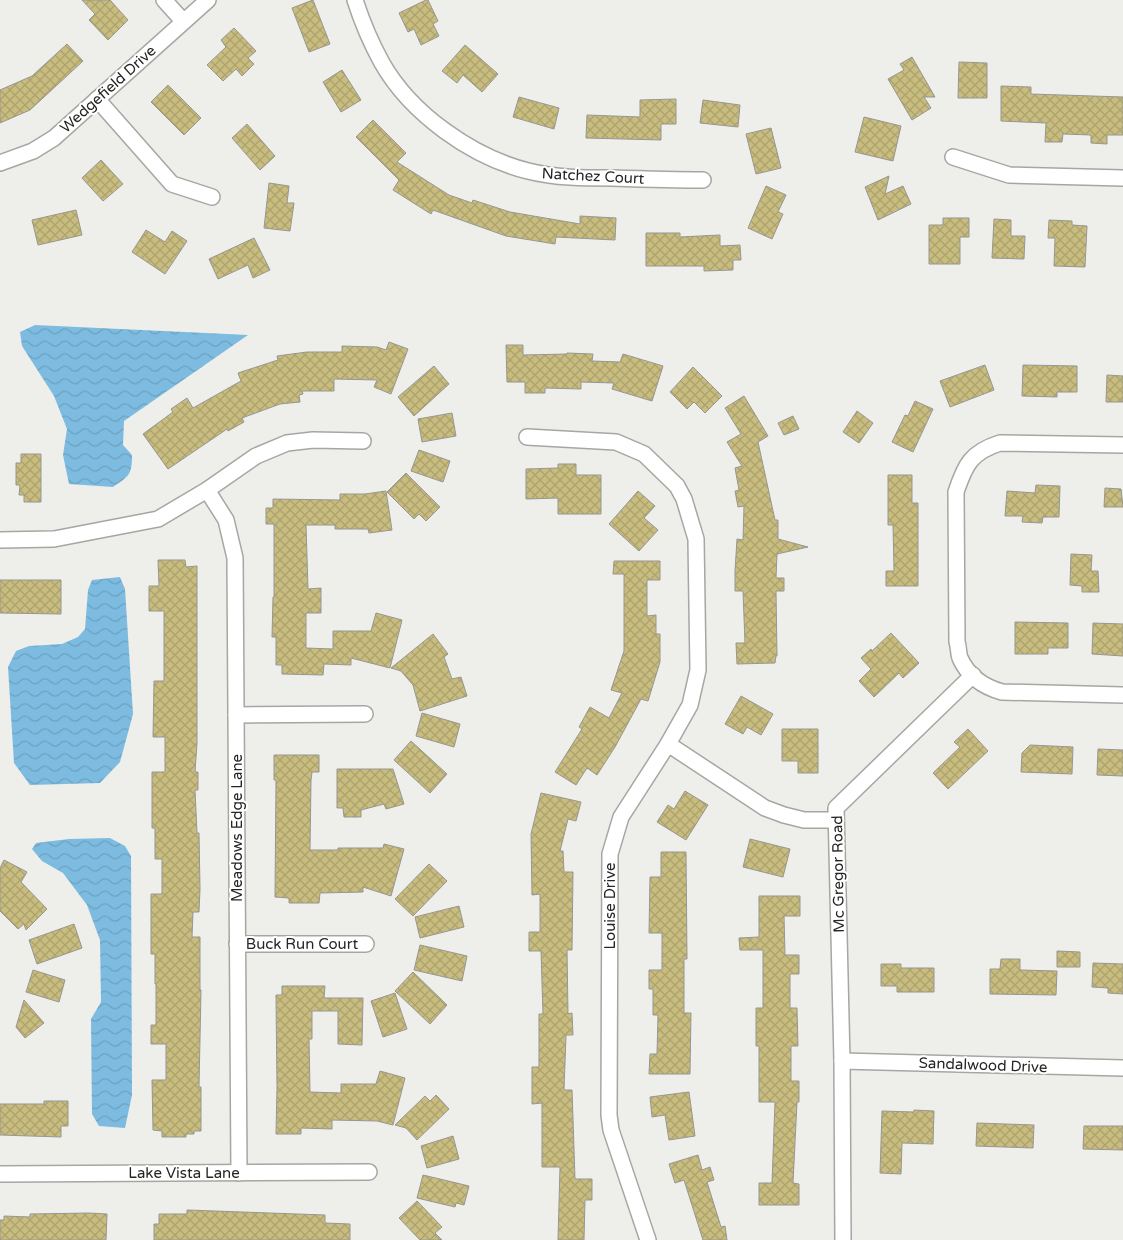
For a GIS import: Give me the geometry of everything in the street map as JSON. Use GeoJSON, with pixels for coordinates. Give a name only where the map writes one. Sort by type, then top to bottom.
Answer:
{"type":"FeatureCollection","features":[{"type":"Feature","properties":{"kind":"street"},"geometry":{"type":"LineString","coordinates":[[164,0],[183,21]]}},
{"type":"Feature","properties":{"kind":"street","name":"Wedgefield Drive"},"geometry":{"type":"LineString","coordinates":[[0,164],[34,151],[54,138],[208,0]]}},
{"type":"Feature","properties":{"kind":"street","name":"Natchez Court"},"geometry":{"type":"LineString","coordinates":[[355,0],[362,22],[382,64],[410,101],[439,127],[485,156],[528,171],[567,177],[703,180]]}},
{"type":"Feature","properties":{"kind":"street"},"geometry":{"type":"LineString","coordinates":[[97,99],[172,184],[212,197]]}},
{"type":"Feature","properties":{"kind":"street"},"geometry":{"type":"LineString","coordinates":[[953,157],[1009,175],[1123,178]]}},
{"type":"Feature","properties":{"kind":"street","name":"Louise Drive"},"geometry":{"type":"LineString","coordinates":[[527,437],[616,442],[644,454],[678,486],[684,498],[696,540],[698,670],[690,705],[668,744],[621,817],[610,854],[609,1115],[611,1130],[648,1240]]}},
{"type":"Feature","properties":{"kind":"street"},"geometry":{"type":"LineString","coordinates":[[0,540],[54,540],[158,519],[207,490],[256,456],[287,443],[313,440],[363,441]]}},
{"type":"Feature","properties":{"kind":"street"},"geometry":{"type":"LineString","coordinates":[[1123,445],[1008,443],[992,446],[975,455],[963,470],[956,492],[957,642],[960,658],[966,669],[986,686],[1002,692],[1123,696]]}},
{"type":"Feature","properties":{"kind":"street","name":"Meadows Edge Lane"},"geometry":{"type":"LineString","coordinates":[[207,490],[226,520],[235,558],[239,1173]]}},
{"type":"Feature","properties":{"kind":"street","name":"Mc Gregor Road"},"geometry":{"type":"LineString","coordinates":[[843,1240],[842,1061],[836,808],[973,675]]}},
{"type":"Feature","properties":{"kind":"street"},"geometry":{"type":"LineString","coordinates":[[236,715],[365,714]]}},
{"type":"Feature","properties":{"kind":"street"},"geometry":{"type":"LineString","coordinates":[[668,744],[765,808],[784,816],[804,820],[836,820]]}},
{"type":"Feature","properties":{"kind":"street","name":"Buck Run Court"},"geometry":{"type":"LineString","coordinates":[[237,944],[366,944]]}},
{"type":"Feature","properties":{"kind":"street","name":"Sandalwood Drive"},"geometry":{"type":"LineString","coordinates":[[842,1061],[1123,1068]]}},
{"type":"Feature","properties":{"kind":"street","name":"Lake Vista Lane"},"geometry":{"type":"LineString","coordinates":[[0,1174],[369,1172]]}},
{"type":"Feature","properties":{"kind":"water"},"geometry":{"type":"Polygon","coordinates":[[[35,325],[248,335],[124,421],[123,445],[132,455],[131,467],[126,477],[113,487],[69,484],[63,455],[67,429],[54,396],[22,346],[20,332],[35,325]]]}},
{"type":"Feature","properties":{"kind":"water"},"geometry":{"type":"Polygon","coordinates":[[[120,577],[125,589],[133,714],[120,762],[100,783],[30,785],[14,763],[8,667],[16,651],[29,646],[62,644],[78,637],[85,629],[88,590],[92,580],[120,577]]]}},
{"type":"Feature","properties":{"kind":"water"},"geometry":{"type":"Polygon","coordinates":[[[110,838],[125,846],[131,856],[132,1095],[125,1128],[99,1126],[92,1114],[91,1019],[101,1002],[100,940],[87,905],[63,873],[42,861],[32,849],[36,843],[69,839],[110,838]]]}},
{"type":"Feature","properties":{"kind":"building"},"geometry":{"type":"Polygon","coordinates":[[[82,0],[110,0],[128,20],[108,40],[89,20],[95,14],[82,0]]]}},
{"type":"Feature","properties":{"kind":"building"},"geometry":{"type":"Polygon","coordinates":[[[313,0],[330,44],[309,52],[292,8],[313,0]]]}},
{"type":"Feature","properties":{"kind":"building"},"geometry":{"type":"Polygon","coordinates":[[[428,0],[438,21],[433,24],[439,36],[421,45],[414,29],[408,32],[399,13],[428,0]]]}},
{"type":"Feature","properties":{"kind":"building"},"geometry":{"type":"Polygon","coordinates":[[[234,28],[256,51],[248,58],[254,64],[242,76],[236,69],[223,81],[207,65],[226,47],[221,40],[234,28]]]}},
{"type":"Feature","properties":{"kind":"building"},"geometry":{"type":"Polygon","coordinates":[[[67,44],[83,61],[30,110],[0,123],[0,90],[32,76],[67,44]]]}},
{"type":"Feature","properties":{"kind":"building"},"geometry":{"type":"Polygon","coordinates":[[[465,45],[498,74],[482,92],[463,75],[457,83],[442,71],[465,45]]]}},
{"type":"Feature","properties":{"kind":"building"},"geometry":{"type":"Polygon","coordinates":[[[912,57],[935,97],[924,97],[931,108],[912,120],[888,79],[904,70],[900,64],[912,57]]]}},
{"type":"Feature","properties":{"kind":"building"},"geometry":{"type":"Polygon","coordinates":[[[959,62],[987,63],[987,98],[958,98],[959,62]]]}},
{"type":"Feature","properties":{"kind":"building"},"geometry":{"type":"Polygon","coordinates":[[[342,70],[361,100],[341,112],[323,82],[342,70]]]}},
{"type":"Feature","properties":{"kind":"building"},"geometry":{"type":"Polygon","coordinates":[[[168,85],[201,118],[184,135],[151,102],[168,85]]]}},
{"type":"Feature","properties":{"kind":"building"},"geometry":{"type":"Polygon","coordinates":[[[1001,86],[1031,87],[1031,94],[1123,97],[1123,135],[1107,135],[1107,144],[1091,143],[1091,135],[1063,134],[1062,142],[1045,142],[1046,123],[1001,121],[1001,86]]]}},
{"type":"Feature","properties":{"kind":"building"},"geometry":{"type":"Polygon","coordinates":[[[519,97],[559,108],[554,129],[513,117],[519,97]]]}},
{"type":"Feature","properties":{"kind":"building"},"geometry":{"type":"Polygon","coordinates":[[[676,99],[676,124],[661,124],[661,140],[586,138],[587,115],[640,117],[640,100],[676,99]]]}},
{"type":"Feature","properties":{"kind":"building"},"geometry":{"type":"Polygon","coordinates":[[[703,100],[740,105],[738,127],[700,123],[703,100]]]}},
{"type":"Feature","properties":{"kind":"building"},"geometry":{"type":"Polygon","coordinates":[[[864,117],[901,126],[893,161],[855,152],[864,117]]]}},
{"type":"Feature","properties":{"kind":"building"},"geometry":{"type":"Polygon","coordinates":[[[373,120],[406,153],[397,162],[449,195],[472,203],[473,200],[510,212],[580,224],[580,216],[616,218],[615,240],[556,237],[555,244],[506,236],[433,210],[431,214],[393,190],[399,180],[356,137],[373,120]]]}},
{"type":"Feature","properties":{"kind":"building"},"geometry":{"type":"Polygon","coordinates":[[[247,124],[275,156],[260,170],[232,138],[247,124]]]}},
{"type":"Feature","properties":{"kind":"building"},"geometry":{"type":"Polygon","coordinates":[[[771,128],[781,168],[756,174],[746,134],[771,128]]]}},
{"type":"Feature","properties":{"kind":"building"},"geometry":{"type":"Polygon","coordinates":[[[101,160],[123,184],[103,201],[82,178],[101,160]]]}},
{"type":"Feature","properties":{"kind":"building"},"geometry":{"type":"Polygon","coordinates":[[[889,176],[885,194],[903,186],[911,204],[878,220],[865,187],[889,176]]]}},
{"type":"Feature","properties":{"kind":"building"},"geometry":{"type":"Polygon","coordinates":[[[269,183],[289,186],[287,203],[294,203],[290,231],[264,228],[269,183]]]}},
{"type":"Feature","properties":{"kind":"building"},"geometry":{"type":"Polygon","coordinates":[[[766,186],[786,195],[778,212],[783,214],[772,239],[748,228],[766,186]]]}},
{"type":"Feature","properties":{"kind":"building"},"geometry":{"type":"Polygon","coordinates":[[[76,210],[82,235],[38,245],[32,220],[76,210]]]}},
{"type":"Feature","properties":{"kind":"building"},"geometry":{"type":"Polygon","coordinates":[[[943,218],[969,218],[969,237],[960,237],[960,264],[929,264],[929,225],[943,225],[943,218]]]}},
{"type":"Feature","properties":{"kind":"building"},"geometry":{"type":"Polygon","coordinates":[[[994,219],[1011,220],[1011,236],[1025,236],[1024,259],[992,258],[994,219]]]}},
{"type":"Feature","properties":{"kind":"building"},"geometry":{"type":"Polygon","coordinates":[[[1049,220],[1072,221],[1072,225],[1087,226],[1085,267],[1054,266],[1055,238],[1048,238],[1049,220]]]}},
{"type":"Feature","properties":{"kind":"building"},"geometry":{"type":"Polygon","coordinates":[[[146,230],[165,242],[172,231],[187,241],[165,274],[132,252],[146,230]]]}},
{"type":"Feature","properties":{"kind":"building"},"geometry":{"type":"Polygon","coordinates":[[[646,233],[680,233],[680,237],[720,235],[720,246],[740,245],[741,260],[733,260],[733,270],[704,271],[704,266],[646,266],[646,233]]]}},
{"type":"Feature","properties":{"kind":"building"},"geometry":{"type":"Polygon","coordinates":[[[254,238],[270,270],[253,278],[248,265],[218,279],[209,259],[254,238]]]}},
{"type":"Feature","properties":{"kind":"building"},"geometry":{"type":"Polygon","coordinates":[[[389,342],[408,349],[391,394],[374,387],[377,380],[334,379],[334,391],[302,391],[303,394],[299,395],[300,402],[280,404],[242,418],[244,422],[228,431],[227,429],[168,469],[143,434],[173,412],[171,409],[187,398],[193,408],[241,381],[238,373],[278,360],[277,356],[307,352],[342,352],[342,346],[377,347],[386,350],[389,342]]]}},
{"type":"Feature","properties":{"kind":"building"},"geometry":{"type":"Polygon","coordinates":[[[506,345],[523,345],[523,355],[593,354],[592,361],[620,362],[623,354],[663,366],[652,401],[612,389],[614,383],[581,382],[581,389],[545,388],[545,393],[525,393],[525,382],[507,382],[506,345]]]}},
{"type":"Feature","properties":{"kind":"building"},"geometry":{"type":"Polygon","coordinates":[[[985,365],[994,390],[950,407],[940,381],[985,365]]]}},
{"type":"Feature","properties":{"kind":"building"},"geometry":{"type":"Polygon","coordinates":[[[1023,365],[1077,366],[1077,392],[1057,392],[1057,397],[1022,396],[1023,365]]]}},
{"type":"Feature","properties":{"kind":"building"},"geometry":{"type":"Polygon","coordinates":[[[434,366],[449,384],[414,416],[398,397],[434,366]]]}},
{"type":"Feature","properties":{"kind":"building"},"geometry":{"type":"Polygon","coordinates":[[[693,367],[722,396],[705,413],[694,402],[687,409],[670,392],[693,367]]]}},
{"type":"Feature","properties":{"kind":"building"},"geometry":{"type":"Polygon","coordinates":[[[1107,375],[1123,376],[1123,402],[1106,402],[1107,375]]]}},
{"type":"Feature","properties":{"kind":"building"},"geometry":{"type":"Polygon","coordinates":[[[744,396],[768,436],[758,442],[775,520],[778,520],[778,539],[808,547],[777,554],[776,578],[784,578],[784,591],[776,591],[777,656],[775,663],[737,664],[736,643],[745,643],[743,591],[735,591],[737,539],[743,540],[744,506],[738,507],[735,491],[739,490],[735,468],[742,466],[727,442],[741,434],[725,408],[744,396]]]}},
{"type":"Feature","properties":{"kind":"building"},"geometry":{"type":"Polygon","coordinates":[[[915,401],[933,409],[913,452],[892,442],[905,415],[908,416],[915,401]]]}},
{"type":"Feature","properties":{"kind":"building"},"geometry":{"type":"Polygon","coordinates":[[[857,411],[873,423],[859,443],[843,432],[857,411]]]}},
{"type":"Feature","properties":{"kind":"building"},"geometry":{"type":"Polygon","coordinates":[[[452,413],[456,436],[422,442],[418,419],[452,413]]]}},
{"type":"Feature","properties":{"kind":"building"},"geometry":{"type":"Polygon","coordinates":[[[793,416],[799,429],[784,435],[778,423],[793,416]]]}},
{"type":"Feature","properties":{"kind":"building"},"geometry":{"type":"Polygon","coordinates":[[[419,450],[450,461],[443,482],[411,471],[419,450]]]}},
{"type":"Feature","properties":{"kind":"building"},"geometry":{"type":"Polygon","coordinates":[[[21,454],[41,454],[41,502],[24,502],[24,495],[19,495],[20,485],[16,485],[16,463],[21,463],[21,454]]]}},
{"type":"Feature","properties":{"kind":"building"},"geometry":{"type":"Polygon","coordinates":[[[558,464],[576,464],[576,475],[601,475],[601,514],[558,514],[558,498],[526,499],[526,469],[558,468],[558,464]]]}},
{"type":"Feature","properties":{"kind":"building"},"geometry":{"type":"Polygon","coordinates":[[[406,473],[440,507],[426,521],[419,514],[414,519],[387,492],[406,473]]]}},
{"type":"Feature","properties":{"kind":"building"},"geometry":{"type":"Polygon","coordinates":[[[888,475],[912,475],[912,503],[918,503],[918,586],[886,586],[886,571],[894,571],[893,525],[888,525],[888,475]]]}},
{"type":"Feature","properties":{"kind":"building"},"geometry":{"type":"Polygon","coordinates":[[[1036,485],[1060,486],[1059,517],[1043,517],[1042,523],[1022,522],[1023,516],[1005,516],[1007,491],[1035,493],[1036,485]]]}},
{"type":"Feature","properties":{"kind":"building"},"geometry":{"type":"Polygon","coordinates":[[[1105,488],[1121,489],[1123,507],[1104,507],[1105,488]]]}},
{"type":"Feature","properties":{"kind":"building"},"geometry":{"type":"Polygon","coordinates":[[[386,491],[392,530],[369,533],[368,529],[335,529],[335,525],[306,525],[308,589],[321,588],[321,613],[306,613],[306,648],[333,649],[333,631],[371,631],[376,613],[402,620],[390,668],[351,658],[351,665],[324,664],[323,675],[282,674],[282,665],[276,665],[276,637],[272,637],[274,524],[266,524],[266,508],[273,508],[273,499],[340,500],[340,494],[365,494],[386,491]]]}},
{"type":"Feature","properties":{"kind":"building"},"geometry":{"type":"Polygon","coordinates":[[[638,491],[655,506],[644,518],[658,530],[639,551],[609,524],[638,491]]]}},
{"type":"Feature","properties":{"kind":"building"},"geometry":{"type":"Polygon","coordinates":[[[1071,554],[1092,555],[1091,571],[1098,571],[1099,592],[1082,592],[1082,586],[1070,585],[1071,554]]]}},
{"type":"Feature","properties":{"kind":"building"},"geometry":{"type":"Polygon","coordinates":[[[158,560],[185,560],[186,567],[197,566],[197,743],[195,772],[198,772],[198,790],[195,790],[197,833],[199,833],[200,889],[199,912],[193,912],[192,937],[200,937],[199,1087],[201,1087],[201,1131],[194,1131],[194,1134],[186,1134],[186,1137],[162,1137],[162,1131],[153,1130],[152,1080],[166,1080],[166,1044],[151,1044],[151,1025],[156,1025],[156,984],[155,954],[151,954],[151,894],[162,894],[162,859],[155,859],[155,828],[152,828],[152,772],[165,772],[165,737],[153,737],[154,681],[164,681],[164,611],[149,611],[149,586],[159,586],[158,560]]]}},
{"type":"Feature","properties":{"kind":"building"},"geometry":{"type":"Polygon","coordinates":[[[614,561],[660,561],[660,580],[647,580],[647,616],[656,615],[656,634],[660,634],[660,662],[648,701],[641,699],[615,747],[597,775],[587,768],[576,785],[555,772],[582,729],[579,727],[590,707],[609,718],[622,693],[611,690],[624,651],[624,574],[613,574],[614,561]]]}},
{"type":"Feature","properties":{"kind":"building"},"geometry":{"type":"Polygon","coordinates":[[[0,580],[61,580],[61,614],[0,613],[0,580]]]}},
{"type":"Feature","properties":{"kind":"building"},"geometry":{"type":"Polygon","coordinates":[[[1015,622],[1068,623],[1068,648],[1048,648],[1048,654],[1015,654],[1015,622]]]}},
{"type":"Feature","properties":{"kind":"building"},"geometry":{"type":"Polygon","coordinates":[[[1093,623],[1123,624],[1123,656],[1092,654],[1093,623]]]}},
{"type":"Feature","properties":{"kind":"building"},"geometry":{"type":"Polygon","coordinates":[[[891,633],[919,663],[903,678],[899,673],[874,697],[859,681],[871,669],[861,658],[871,649],[872,651],[891,633]]]}},
{"type":"Feature","properties":{"kind":"building"},"geometry":{"type":"Polygon","coordinates":[[[433,634],[448,654],[444,657],[452,679],[461,677],[467,696],[420,711],[413,685],[401,671],[391,668],[433,634]]]}},
{"type":"Feature","properties":{"kind":"building"},"geometry":{"type":"Polygon","coordinates":[[[741,696],[773,714],[761,735],[747,727],[743,734],[725,724],[741,696]]]}},
{"type":"Feature","properties":{"kind":"building"},"geometry":{"type":"Polygon","coordinates":[[[422,713],[460,724],[454,747],[416,736],[422,713]]]}},
{"type":"Feature","properties":{"kind":"building"},"geometry":{"type":"Polygon","coordinates":[[[782,729],[818,729],[818,773],[798,773],[798,761],[782,761],[782,729]]]}},
{"type":"Feature","properties":{"kind":"building"},"geometry":{"type":"Polygon","coordinates":[[[968,729],[988,751],[948,789],[933,773],[960,747],[954,742],[968,729]]]}},
{"type":"Feature","properties":{"kind":"building"},"geometry":{"type":"Polygon","coordinates":[[[411,741],[447,774],[430,793],[394,760],[411,741]]]}},
{"type":"Feature","properties":{"kind":"building"},"geometry":{"type":"Polygon","coordinates":[[[1030,745],[1073,747],[1072,774],[1021,772],[1022,753],[1030,745]]]}},
{"type":"Feature","properties":{"kind":"building"},"geometry":{"type":"Polygon","coordinates":[[[1098,749],[1123,750],[1123,776],[1097,775],[1098,749]]]}},
{"type":"Feature","properties":{"kind":"building"},"geometry":{"type":"Polygon","coordinates":[[[274,755],[319,755],[319,772],[312,772],[311,780],[310,850],[383,848],[384,844],[404,849],[391,896],[363,887],[363,892],[320,893],[319,903],[289,903],[289,898],[275,897],[276,780],[274,780],[274,755]]]}},
{"type":"Feature","properties":{"kind":"building"},"geometry":{"type":"Polygon","coordinates":[[[337,769],[393,769],[404,804],[386,809],[384,804],[361,810],[361,817],[344,817],[343,808],[337,808],[337,769]]]}},
{"type":"Feature","properties":{"kind":"building"},"geometry":{"type":"Polygon","coordinates":[[[685,791],[708,805],[686,840],[657,822],[668,805],[674,809],[685,791]]]}},
{"type":"Feature","properties":{"kind":"building"},"geometry":{"type":"Polygon","coordinates":[[[541,793],[581,802],[576,821],[568,819],[560,851],[563,851],[564,872],[573,872],[572,950],[567,950],[568,1014],[572,1013],[573,1035],[566,1035],[564,1090],[572,1090],[575,1179],[592,1179],[592,1200],[585,1200],[584,1240],[558,1240],[560,1167],[542,1167],[542,1103],[532,1104],[532,1067],[539,1067],[539,1014],[543,1014],[541,951],[529,951],[529,932],[540,932],[540,894],[532,895],[531,834],[541,793]]]}},
{"type":"Feature","properties":{"kind":"building"},"geometry":{"type":"Polygon","coordinates":[[[750,839],[790,849],[783,877],[743,867],[750,839]]]}},
{"type":"Feature","properties":{"kind":"building"},"geometry":{"type":"Polygon","coordinates":[[[661,852],[686,852],[687,959],[684,959],[684,1013],[691,1013],[690,1074],[649,1074],[650,1054],[657,1054],[658,1015],[653,1015],[653,989],[649,989],[649,970],[662,970],[662,933],[649,933],[650,877],[661,877],[661,852]]]}},
{"type":"Feature","properties":{"kind":"building"},"geometry":{"type":"Polygon","coordinates":[[[4,860],[27,872],[21,882],[47,909],[26,930],[24,924],[18,929],[0,911],[0,868],[4,860]]]}},
{"type":"Feature","properties":{"kind":"building"},"geometry":{"type":"Polygon","coordinates":[[[429,864],[447,881],[413,916],[395,899],[429,864]]]}},
{"type":"Feature","properties":{"kind":"building"},"geometry":{"type":"Polygon","coordinates":[[[759,896],[800,896],[800,916],[784,916],[785,955],[799,955],[799,974],[790,974],[790,1008],[797,1008],[798,1046],[791,1046],[791,1081],[799,1081],[793,1183],[799,1184],[799,1205],[759,1205],[759,1183],[772,1183],[775,1102],[759,1102],[759,1046],[756,1046],[756,1008],[763,1008],[763,950],[740,950],[739,938],[759,937],[759,896]]]}},
{"type":"Feature","properties":{"kind":"building"},"geometry":{"type":"Polygon","coordinates":[[[459,906],[464,927],[420,938],[415,917],[459,906]]]}},
{"type":"Feature","properties":{"kind":"building"},"geometry":{"type":"Polygon","coordinates":[[[74,924],[82,948],[37,964],[29,940],[74,924]]]}},
{"type":"Feature","properties":{"kind":"building"},"geometry":{"type":"Polygon","coordinates":[[[420,945],[467,956],[462,981],[414,970],[420,945]]]}},
{"type":"Feature","properties":{"kind":"building"},"geometry":{"type":"Polygon","coordinates":[[[1057,951],[1080,952],[1080,967],[1057,967],[1057,951]]]}},
{"type":"Feature","properties":{"kind":"building"},"geometry":{"type":"Polygon","coordinates":[[[1001,959],[1020,959],[1020,970],[1057,971],[1056,995],[990,994],[990,969],[1000,969],[1001,959]]]}},
{"type":"Feature","properties":{"kind":"building"},"geometry":{"type":"Polygon","coordinates":[[[1093,963],[1123,964],[1123,994],[1108,993],[1108,988],[1092,987],[1093,963]]]}},
{"type":"Feature","properties":{"kind":"building"},"geometry":{"type":"Polygon","coordinates":[[[881,964],[901,964],[901,968],[934,968],[934,992],[897,992],[897,986],[881,986],[881,964]]]}},
{"type":"Feature","properties":{"kind":"building"},"geometry":{"type":"Polygon","coordinates":[[[33,970],[65,980],[59,1002],[26,992],[33,970]]]}},
{"type":"Feature","properties":{"kind":"building"},"geometry":{"type":"Polygon","coordinates":[[[413,972],[447,1005],[430,1024],[395,991],[413,972]]]}},
{"type":"Feature","properties":{"kind":"building"},"geometry":{"type":"Polygon","coordinates":[[[282,986],[325,986],[324,998],[363,998],[362,1045],[338,1044],[338,1011],[312,1011],[312,1039],[309,1039],[310,1092],[341,1093],[341,1084],[376,1084],[380,1071],[405,1078],[393,1125],[377,1121],[332,1120],[332,1129],[301,1128],[301,1134],[276,1134],[276,995],[282,995],[282,986]]]}},
{"type":"Feature","properties":{"kind":"building"},"geometry":{"type":"Polygon","coordinates":[[[395,993],[407,1029],[383,1037],[371,1001],[395,993]]]}},
{"type":"Feature","properties":{"kind":"building"},"geometry":{"type":"Polygon","coordinates":[[[24,1000],[44,1023],[25,1038],[16,1027],[24,1000]]]}},
{"type":"Feature","properties":{"kind":"building"},"geometry":{"type":"Polygon","coordinates":[[[689,1092],[695,1136],[669,1140],[665,1115],[652,1117],[650,1097],[689,1092]]]}},
{"type":"Feature","properties":{"kind":"building"},"geometry":{"type":"Polygon","coordinates":[[[436,1095],[449,1109],[417,1140],[406,1128],[395,1125],[425,1096],[430,1101],[436,1095]]]}},
{"type":"Feature","properties":{"kind":"building"},"geometry":{"type":"Polygon","coordinates":[[[44,1101],[68,1101],[68,1126],[61,1126],[61,1137],[0,1135],[0,1104],[44,1104],[44,1101]]]}},
{"type":"Feature","properties":{"kind":"building"},"geometry":{"type":"Polygon","coordinates":[[[914,1110],[934,1111],[933,1144],[902,1143],[901,1174],[880,1173],[882,1111],[914,1112],[914,1110]]]}},
{"type":"Feature","properties":{"kind":"building"},"geometry":{"type":"Polygon","coordinates":[[[977,1123],[1034,1125],[1033,1148],[976,1146],[977,1123]]]}},
{"type":"Feature","properties":{"kind":"building"},"geometry":{"type":"Polygon","coordinates":[[[1084,1126],[1123,1126],[1123,1150],[1083,1149],[1084,1126]]]}},
{"type":"Feature","properties":{"kind":"building"},"geometry":{"type":"Polygon","coordinates":[[[453,1136],[459,1159],[427,1168],[421,1146],[453,1136]]]}},
{"type":"Feature","properties":{"kind":"building"},"geometry":{"type":"Polygon","coordinates":[[[698,1155],[702,1170],[710,1167],[714,1180],[707,1182],[721,1227],[725,1226],[727,1240],[703,1240],[684,1180],[675,1183],[669,1164],[698,1155]]]}},
{"type":"Feature","properties":{"kind":"building"},"geometry":{"type":"Polygon","coordinates":[[[423,1175],[469,1186],[464,1205],[456,1203],[455,1207],[417,1198],[423,1175]]]}},
{"type":"Feature","properties":{"kind":"building"},"geometry":{"type":"Polygon","coordinates":[[[417,1201],[442,1227],[435,1233],[442,1240],[420,1240],[399,1218],[417,1201]]]}},
{"type":"Feature","properties":{"kind":"building"},"geometry":{"type":"Polygon","coordinates":[[[187,1210],[325,1215],[325,1223],[350,1224],[350,1240],[154,1240],[154,1224],[159,1224],[159,1214],[187,1214],[187,1210]]]}},
{"type":"Feature","properties":{"kind":"building"},"geometry":{"type":"Polygon","coordinates":[[[30,1214],[107,1214],[106,1240],[0,1240],[0,1220],[4,1220],[4,1216],[30,1217],[30,1214]]]}}]}
